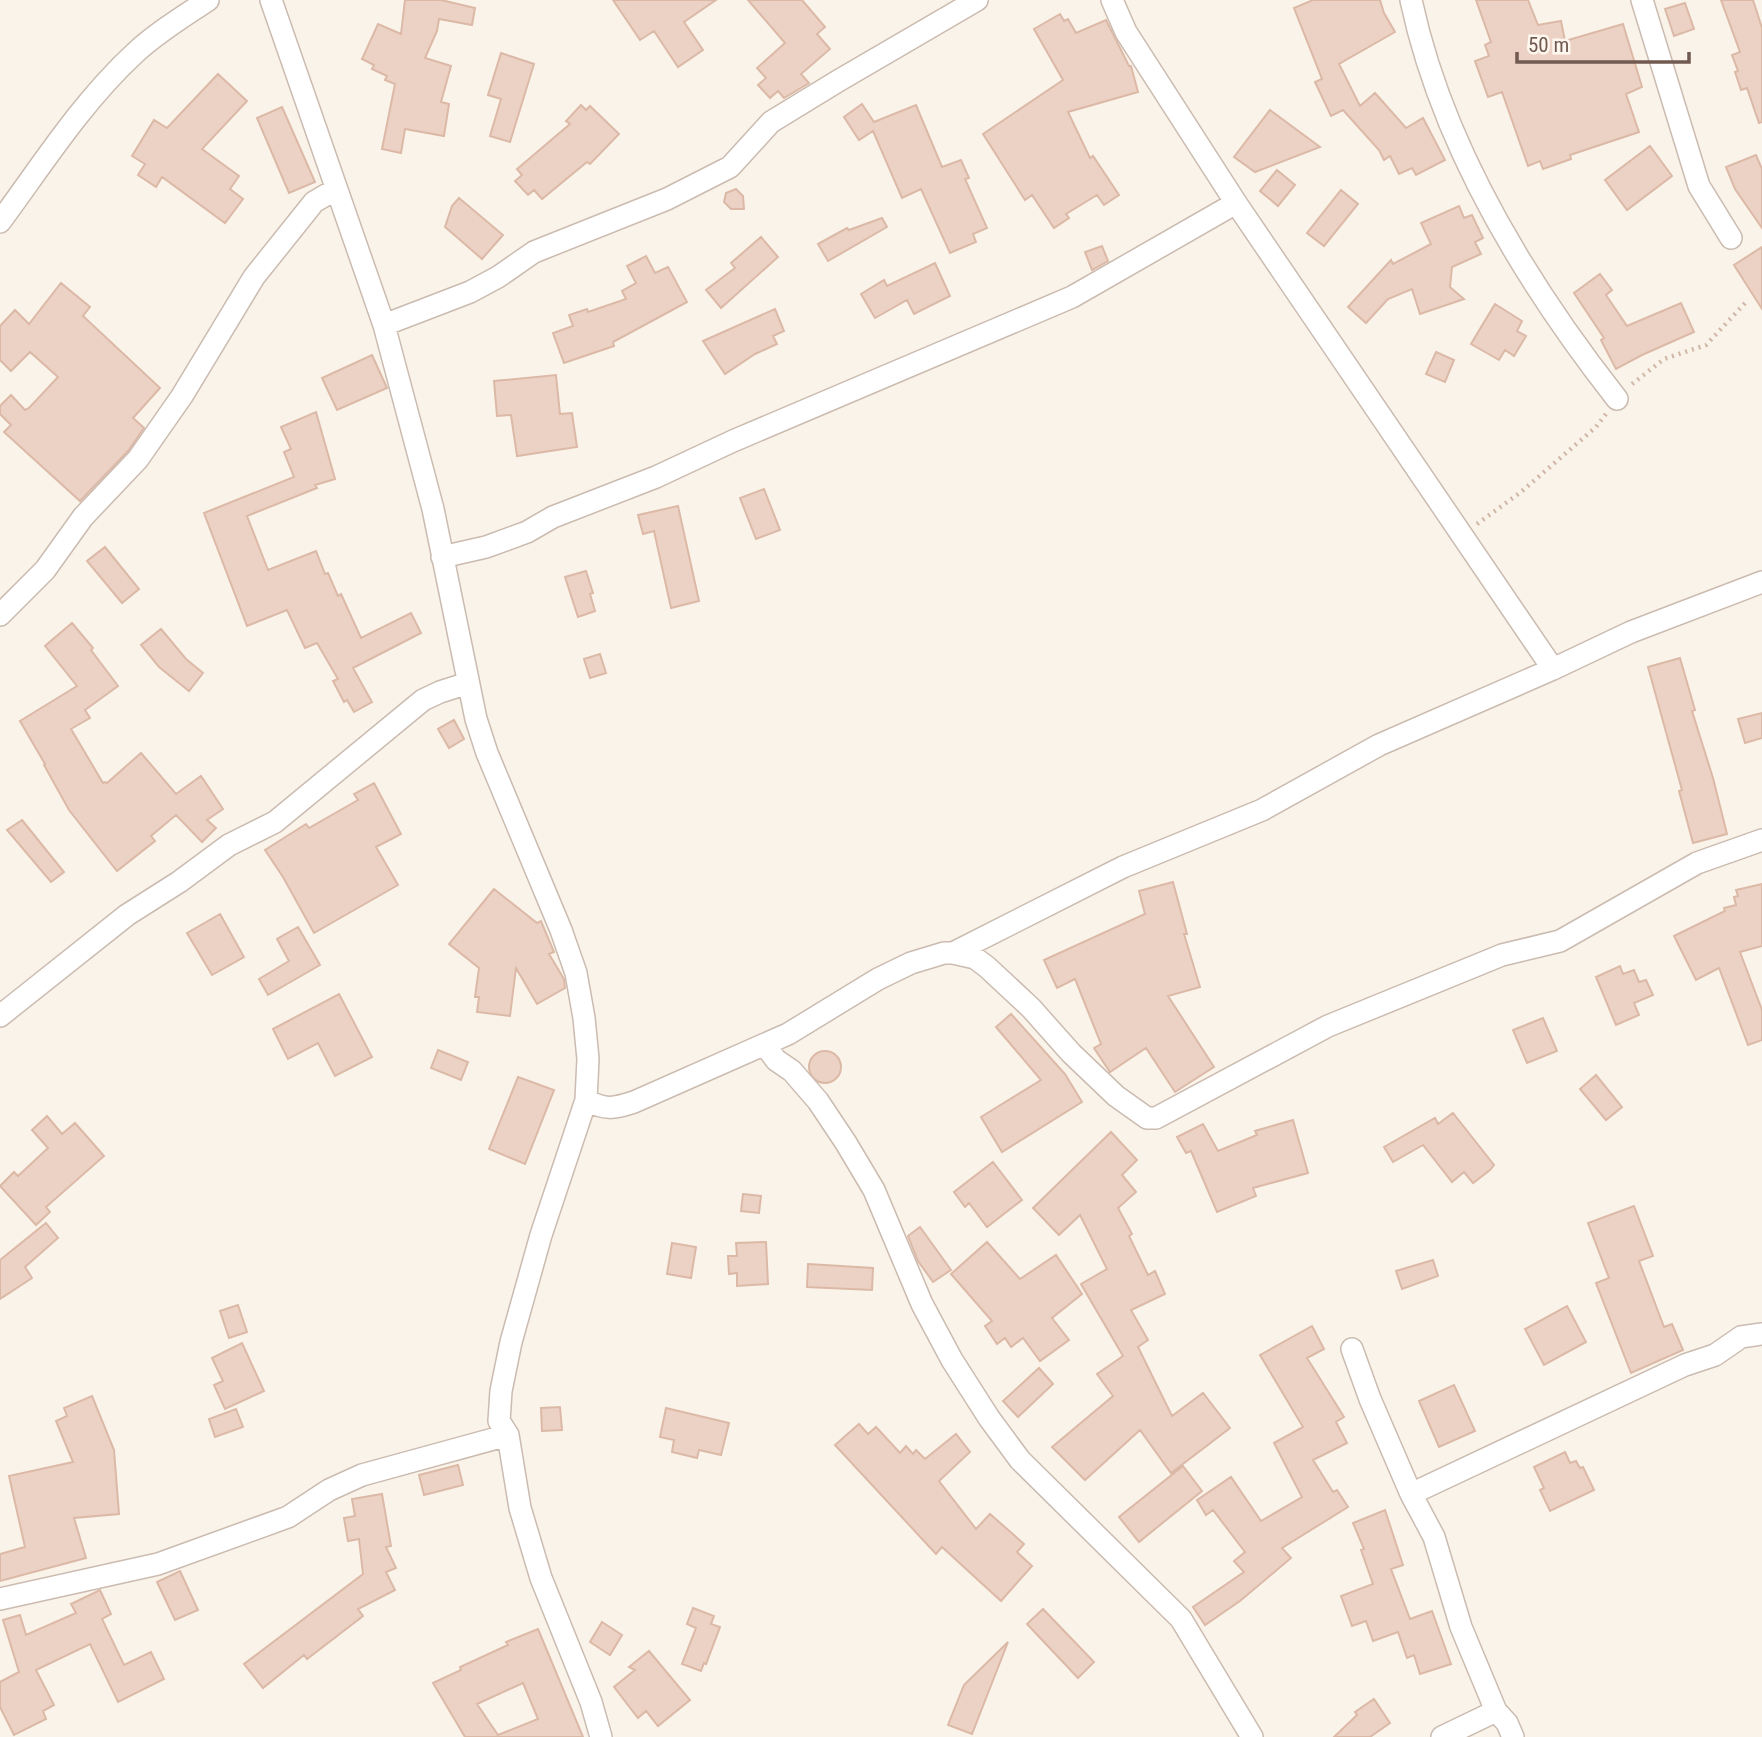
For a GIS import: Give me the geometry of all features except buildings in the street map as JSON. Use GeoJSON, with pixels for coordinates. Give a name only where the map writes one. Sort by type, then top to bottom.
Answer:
{"type":"FeatureCollection","features":[{"type":"Feature","properties":{"kind":"street"},"geometry":{"type":"LineString","coordinates":[[0,222],[7,197],[112,76],[135,53],[208,0]]}},
{"type":"Feature","properties":{"kind":"street"},"geometry":{"type":"LineString","coordinates":[[271,0],[384,325],[433,509],[468,684],[487,753],[561,930],[576,973],[588,1059],[586,1100],[541,1235],[511,1342],[501,1391],[499,1421],[508,1435],[520,1508],[541,1578],[591,1702],[597,1736]]}},
{"type":"Feature","properties":{"kind":"street"},"geometry":{"type":"LineString","coordinates":[[384,325],[470,292],[498,277],[534,252],[667,199],[730,167],[771,122],[977,0]]}},
{"type":"Feature","properties":{"kind":"street"},"geometry":{"type":"LineString","coordinates":[[1112,0],[1126,32],[1236,203],[1553,670]]}},
{"type":"Feature","properties":{"kind":"street"},"geometry":{"type":"LineString","coordinates":[[1411,0],[1423,53],[1477,182],[1509,243],[1543,296],[1618,399]]}},
{"type":"Feature","properties":{"kind":"street"},"geometry":{"type":"LineString","coordinates":[[1642,0],[1699,186],[1731,237]]}},
{"type":"Feature","properties":{"kind":"street"},"geometry":{"type":"LineString","coordinates":[[0,615],[45,570],[83,517],[138,458],[182,396],[254,277],[314,202],[336,188]]}},
{"type":"Feature","properties":{"kind":"street"},"geometry":{"type":"LineString","coordinates":[[442,557],[486,547],[527,532],[553,517],[656,477],[733,441],[1072,297],[1236,203]]}},
{"type":"Feature","properties":{"kind":"street"},"geometry":{"type":"LineString","coordinates":[[953,953],[1124,867],[1262,810],[1379,745],[1553,670],[1631,632],[1762,582]]}},
{"type":"Feature","properties":{"kind":"street"},"geometry":{"type":"LineString","coordinates":[[0,1016],[127,915],[179,882],[229,845],[275,822],[423,700],[468,684]]}},
{"type":"Feature","properties":{"kind":"street"},"geometry":{"type":"LineString","coordinates":[[586,1100],[599,1107],[615,1108],[788,1034],[889,974],[936,955],[953,953],[975,958],[987,967],[1031,1008],[1071,1054],[1116,1096],[1147,1118],[1156,1118],[1328,1026],[1502,956],[1560,941],[1697,863],[1762,840]]}},
{"type":"Feature","properties":{"kind":"street"},"geometry":{"type":"LineString","coordinates":[[765,1045],[776,1060],[792,1071],[818,1101],[846,1143],[874,1190],[901,1258],[940,1338],[989,1418],[1020,1460],[1181,1619],[1252,1737]]}},
{"type":"Feature","properties":{"kind":"street"},"geometry":{"type":"LineString","coordinates":[[1410,1494],[1685,1365],[1715,1355],[1741,1337],[1762,1334]]}},
{"type":"Feature","properties":{"kind":"street"},"geometry":{"type":"LineString","coordinates":[[1352,1349],[1410,1494],[1434,1536],[1461,1627],[1496,1712],[1507,1723],[1513,1737]]}},
{"type":"Feature","properties":{"kind":"street"},"geometry":{"type":"LineString","coordinates":[[0,1599],[158,1563],[288,1517],[329,1490],[362,1475],[508,1435]]}},
{"type":"Feature","properties":{"kind":"street"},"geometry":{"type":"LineString","coordinates":[[1442,1737],[1496,1712]]}}]}
